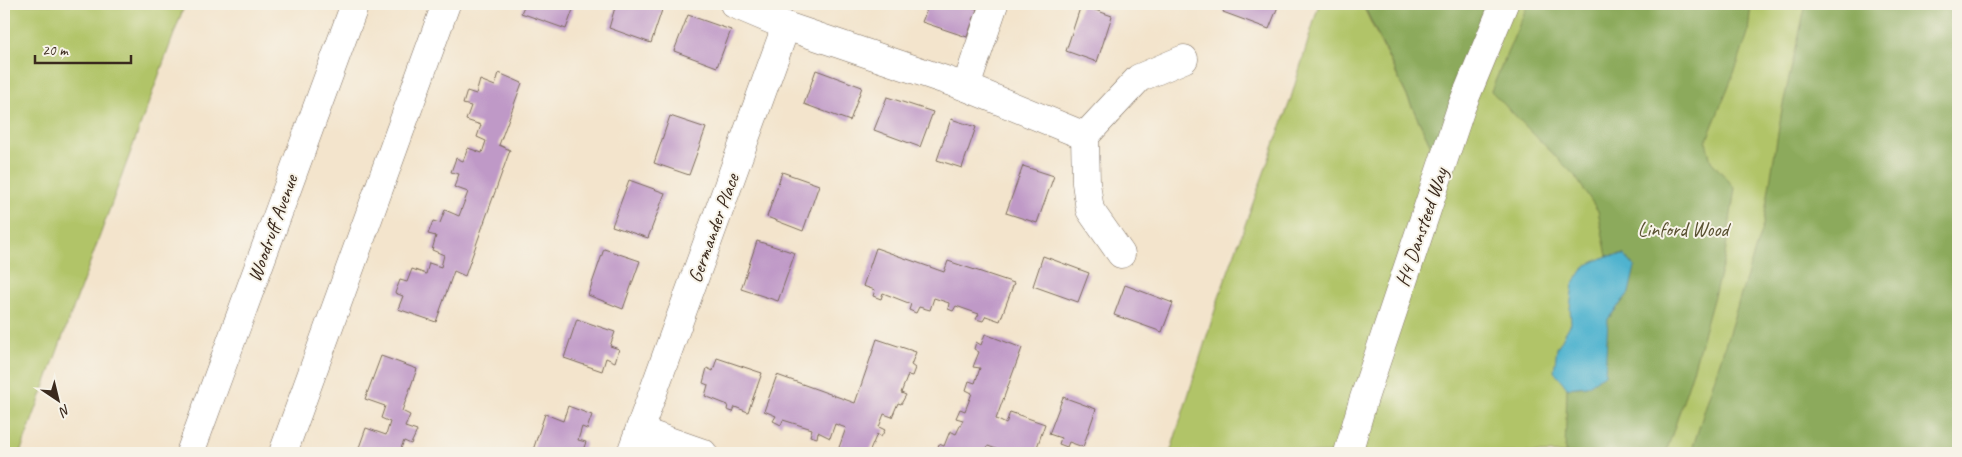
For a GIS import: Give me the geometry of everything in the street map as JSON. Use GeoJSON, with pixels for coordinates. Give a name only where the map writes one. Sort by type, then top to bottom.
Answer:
{"type":"FeatureCollection","features":[{"type":"Feature","properties":{"kind":"street","name":"Woodruff Avenue"},"geometry":{"type":"LineString","coordinates":[[190,453],[355,4]]}},
{"type":"Feature","properties":{"kind":"street"},"geometry":{"type":"LineString","coordinates":[[283,453],[446,4]]}},
{"type":"Feature","properties":{"kind":"street"},"geometry":{"type":"LineString","coordinates":[[734,4],[786,26],[966,88],[1085,136]]}},
{"type":"Feature","properties":{"kind":"street"},"geometry":{"type":"LineString","coordinates":[[966,88],[994,4]]}},
{"type":"Feature","properties":{"kind":"street","name":"H4 Dansteed Way"},"geometry":{"type":"LineString","coordinates":[[1348,453],[1363,402],[1461,108],[1504,4]]}},
{"type":"Feature","properties":{"kind":"street","name":"Germander Place"},"geometry":{"type":"LineString","coordinates":[[703,453],[635,442],[786,26]]}},
{"type":"Feature","properties":{"kind":"street"},"geometry":{"type":"LineString","coordinates":[[1121,254],[1090,210],[1086,183],[1085,136],[1139,78],[1184,59]]}},
{"type":"Feature","properties":{"kind":"green space"},"geometry":{"type":"Polygon","coordinates":[[[4,4],[185,4],[20,453],[4,453],[4,4]]]}},
{"type":"Feature","properties":{"kind":"green space","name":"Linford Wood"},"geometry":{"type":"Polygon","coordinates":[[[1319,4],[1362,4],[1441,166],[1504,4],[1958,4],[1958,453],[1170,453],[1221,291],[1290,101],[1319,4]]]}},
{"type":"Feature","properties":{"kind":"green space"},"geometry":{"type":"Polygon","coordinates":[[[1363,4],[1502,4],[1441,167],[1363,4]]]}},
{"type":"Feature","properties":{"kind":"green space"},"geometry":{"type":"Polygon","coordinates":[[[1528,4],[1751,4],[1748,33],[1706,142],[1711,161],[1735,188],[1724,260],[1693,371],[1666,453],[1565,453],[1567,388],[1587,386],[1608,319],[1629,293],[1624,255],[1607,256],[1598,211],[1575,176],[1491,91],[1528,4]]]}},
{"type":"Feature","properties":{"kind":"green space"},"geometry":{"type":"Polygon","coordinates":[[[1806,4],[1958,4],[1958,453],[1691,453],[1763,225],[1782,109],[1806,4]]]}},
{"type":"Feature","properties":{"kind":"water"},"geometry":{"type":"Polygon","coordinates":[[[1624,255],[1635,267],[1629,293],[1608,319],[1605,374],[1587,386],[1567,388],[1554,371],[1557,348],[1571,323],[1570,308],[1573,284],[1585,266],[1607,256],[1624,255]]]}},
{"type":"Feature","properties":{"kind":"building"},"geometry":{"type":"Polygon","coordinates":[[[525,4],[575,4],[566,29],[521,13],[525,4]]]}},
{"type":"Feature","properties":{"kind":"building"},"geometry":{"type":"Polygon","coordinates":[[[616,4],[655,4],[663,7],[651,43],[609,28],[616,4]]]}},
{"type":"Feature","properties":{"kind":"building"},"geometry":{"type":"Polygon","coordinates":[[[929,4],[963,4],[977,9],[967,37],[922,22],[929,4]]]}},
{"type":"Feature","properties":{"kind":"building"},"geometry":{"type":"Polygon","coordinates":[[[1226,4],[1279,4],[1269,29],[1223,12],[1226,4]]]}},
{"type":"Feature","properties":{"kind":"building"},"geometry":{"type":"Polygon","coordinates":[[[1081,5],[1112,16],[1097,62],[1066,51],[1081,5]]]}},
{"type":"Feature","properties":{"kind":"building"},"geometry":{"type":"Polygon","coordinates":[[[688,15],[731,30],[717,67],[674,51],[688,15]]]}},
{"type":"Feature","properties":{"kind":"building"},"geometry":{"type":"Polygon","coordinates":[[[816,70],[862,87],[850,121],[804,104],[816,70]]]}},
{"type":"Feature","properties":{"kind":"building"},"geometry":{"type":"Polygon","coordinates":[[[499,73],[522,83],[499,145],[510,150],[465,276],[454,271],[436,322],[398,309],[403,296],[395,293],[400,280],[407,282],[412,269],[426,274],[429,263],[441,267],[444,255],[432,250],[436,236],[428,234],[433,221],[440,223],[445,210],[459,216],[468,192],[454,187],[459,174],[451,172],[456,158],[463,161],[468,148],[482,153],[486,141],[477,137],[481,125],[466,120],[471,106],[463,104],[467,91],[476,94],[480,80],[495,86],[499,73]]]}},
{"type":"Feature","properties":{"kind":"building"},"geometry":{"type":"Polygon","coordinates":[[[887,97],[933,112],[920,147],[874,130],[887,97]]]}},
{"type":"Feature","properties":{"kind":"building"},"geometry":{"type":"Polygon","coordinates":[[[670,116],[706,128],[689,175],[654,163],[670,116]]]}},
{"type":"Feature","properties":{"kind":"building"},"geometry":{"type":"Polygon","coordinates":[[[951,119],[976,127],[962,168],[937,160],[951,119]]]}},
{"type":"Feature","properties":{"kind":"building"},"geometry":{"type":"Polygon","coordinates":[[[1023,166],[1054,176],[1037,223],[1006,213],[1023,166]]]}},
{"type":"Feature","properties":{"kind":"building"},"geometry":{"type":"Polygon","coordinates":[[[782,172],[819,185],[803,231],[767,217],[782,172]]]}},
{"type":"Feature","properties":{"kind":"building"},"geometry":{"type":"Polygon","coordinates":[[[629,180],[665,193],[648,238],[612,226],[629,180]]]}},
{"type":"Feature","properties":{"kind":"building"},"geometry":{"type":"Polygon","coordinates":[[[757,241],[795,253],[778,301],[741,289],[757,241]]]}},
{"type":"Feature","properties":{"kind":"building"},"geometry":{"type":"Polygon","coordinates":[[[876,248],[944,272],[948,261],[1014,283],[1000,321],[986,316],[983,321],[976,319],[979,314],[956,306],[953,311],[948,309],[949,303],[934,298],[930,310],[919,307],[916,313],[909,310],[911,304],[883,293],[881,299],[873,296],[875,290],[863,286],[876,248]]]}},
{"type":"Feature","properties":{"kind":"building"},"geometry":{"type":"Polygon","coordinates":[[[604,249],[640,261],[623,309],[588,295],[604,249]]]}},
{"type":"Feature","properties":{"kind":"building"},"geometry":{"type":"Polygon","coordinates":[[[1043,256],[1089,273],[1078,302],[1033,286],[1043,256]]]}},
{"type":"Feature","properties":{"kind":"building"},"geometry":{"type":"Polygon","coordinates":[[[1125,285],[1173,303],[1162,332],[1114,315],[1125,285]]]}},
{"type":"Feature","properties":{"kind":"building"},"geometry":{"type":"Polygon","coordinates":[[[577,319],[615,332],[610,346],[619,349],[615,362],[606,358],[602,371],[564,358],[577,319]]]}},
{"type":"Feature","properties":{"kind":"building"},"geometry":{"type":"Polygon","coordinates":[[[985,334],[1022,348],[996,419],[1006,424],[1010,412],[1045,424],[1035,453],[1007,453],[988,446],[985,453],[936,452],[939,444],[944,446],[950,431],[956,434],[963,420],[956,418],[960,409],[965,411],[972,393],[966,390],[969,381],[975,383],[980,368],[973,367],[979,352],[974,349],[976,342],[981,345],[985,334]]]}},
{"type":"Feature","properties":{"kind":"building"},"geometry":{"type":"Polygon","coordinates":[[[877,339],[916,352],[911,365],[915,368],[912,376],[908,375],[901,393],[906,395],[901,404],[898,403],[892,417],[884,414],[879,427],[885,430],[881,437],[877,434],[869,453],[837,453],[846,428],[835,424],[830,438],[818,432],[817,438],[810,436],[812,429],[783,420],[781,425],[773,421],[776,416],[764,411],[777,375],[855,403],[877,339]]]}},
{"type":"Feature","properties":{"kind":"building"},"geometry":{"type":"Polygon","coordinates":[[[381,356],[417,369],[402,411],[410,415],[405,427],[417,431],[411,444],[404,441],[399,453],[357,453],[366,428],[386,435],[390,422],[381,418],[385,406],[365,399],[381,356]]]}},
{"type":"Feature","properties":{"kind":"building"},"geometry":{"type":"Polygon","coordinates":[[[717,358],[762,373],[748,412],[735,407],[733,412],[727,410],[728,405],[705,396],[708,385],[703,383],[707,368],[713,371],[717,358]]]}},
{"type":"Feature","properties":{"kind":"building"},"geometry":{"type":"Polygon","coordinates":[[[1063,397],[1096,409],[1083,447],[1069,442],[1067,447],[1059,444],[1061,438],[1049,434],[1063,397]]]}},
{"type":"Feature","properties":{"kind":"building"},"geometry":{"type":"Polygon","coordinates":[[[568,406],[592,415],[587,429],[582,427],[578,440],[586,442],[582,453],[532,453],[545,414],[563,421],[568,406]]]}}]}
